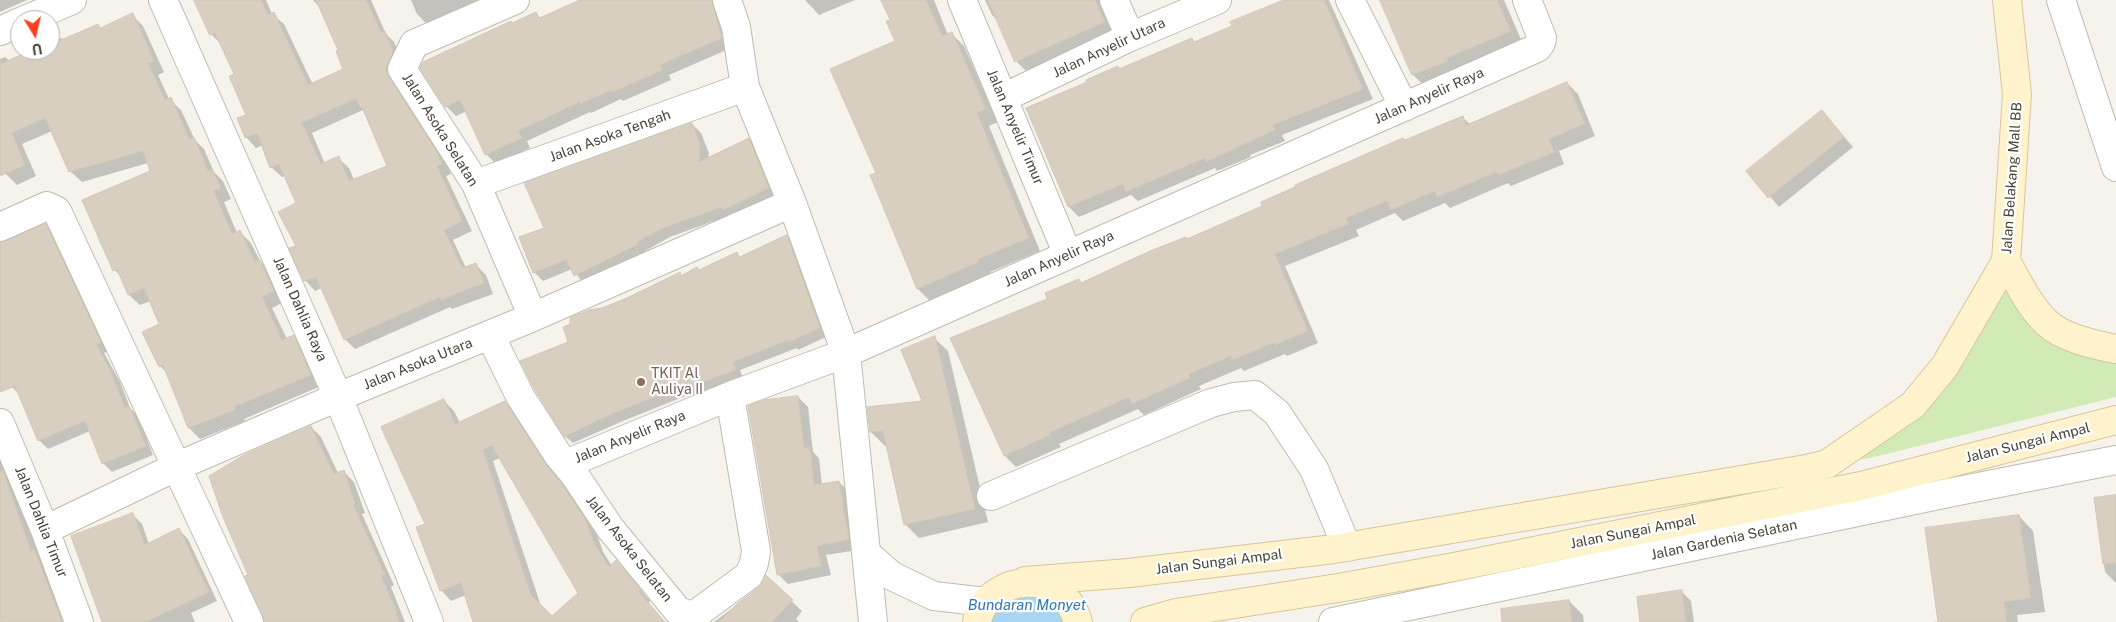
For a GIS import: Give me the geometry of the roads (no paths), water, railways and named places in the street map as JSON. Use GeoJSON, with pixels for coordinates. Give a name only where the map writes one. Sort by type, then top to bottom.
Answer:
{"type":"FeatureCollection","features":[{"type":"Feature","properties":{"kind":"main road","name":"Jalan Belakang Mall BB"},"geometry":{"type":"LineString","coordinates":[[1827,464],[1913,405],[1945,366],[2006,260],[2018,94],[2007,0]]}},
{"type":"Feature","properties":{"kind":"main road"},"geometry":{"type":"LineString","coordinates":[[2006,260],[2026,296],[2048,324],[2076,340],[2116,349]]}},
{"type":"Feature","properties":{"kind":"main road","name":"Jalan Sungai Ampal"},"geometry":{"type":"LineString","coordinates":[[1145,622],[1176,613],[1344,588],[1454,568],[1861,486],[2116,420]]}},
{"type":"Feature","properties":{"kind":"main road","name":"Jalan Sungai Ampal"},"geometry":{"type":"LineString","coordinates":[[979,616],[1003,588],[1025,582],[1129,573],[1347,547],[1827,464]]}},
{"type":"Feature","properties":{"kind":"main road"},"geometry":{"type":"LineString","coordinates":[[1025,582],[1045,584],[1062,595],[1074,611],[1078,622]]}},
{"type":"Feature","properties":{"kind":"street"},"geometry":{"type":"LineString","coordinates":[[48,10],[72,0]]}},
{"type":"Feature","properties":{"kind":"street","name":"Jalan Dahlia Raya"},"geometry":{"type":"LineString","coordinates":[[163,0],[338,397],[429,622]]}},
{"type":"Feature","properties":{"kind":"street","name":"Jalan Asoka Selatan"},"geometry":{"type":"LineString","coordinates":[[515,0],[414,44],[402,69],[476,184],[533,317]]}},
{"type":"Feature","properties":{"kind":"street"},"geometry":{"type":"LineString","coordinates":[[727,0],[736,27],[745,87],[792,203],[846,353],[873,622]]}},
{"type":"Feature","properties":{"kind":"street","name":"Jalan Anyelir Timur"},"geometry":{"type":"LineString","coordinates":[[962,0],[1068,255]]}},
{"type":"Feature","properties":{"kind":"street"},"geometry":{"type":"LineString","coordinates":[[1114,0],[1130,37]]}},
{"type":"Feature","properties":{"kind":"street"},"geometry":{"type":"LineString","coordinates":[[1350,0],[1404,107]]}},
{"type":"Feature","properties":{"kind":"street","name":"Jalan Anyelir Raya"},"geometry":{"type":"LineString","coordinates":[[566,464],[730,396],[846,353],[1537,48],[1542,43],[1542,38],[1527,0]]}},
{"type":"Feature","properties":{"kind":"street"},"geometry":{"type":"LineString","coordinates":[[2061,0],[2116,168]]}},
{"type":"Feature","properties":{"kind":"street","name":"Jalan Anyelir Utara"},"geometry":{"type":"LineString","coordinates":[[1003,98],[1203,3]]}},
{"type":"Feature","properties":{"kind":"street","name":"Jalan Asoka Tengah"},"geometry":{"type":"LineString","coordinates":[[476,184],[745,87]]}},
{"type":"Feature","properties":{"kind":"street","name":"Jalan Asoka Utara"},"geometry":{"type":"LineString","coordinates":[[45,530],[178,466],[338,397],[533,317],[792,203]]}},
{"type":"Feature","properties":{"kind":"street"},"geometry":{"type":"LineString","coordinates":[[0,227],[47,206],[57,211],[178,466],[249,622]]}},
{"type":"Feature","properties":{"kind":"street","name":"Jalan Asoka Selatan"},"geometry":{"type":"LineString","coordinates":[[490,335],[520,396],[558,456],[566,464],[610,528],[678,611],[689,615],[696,614],[749,575],[754,563],[756,551],[730,396]]}},
{"type":"Feature","properties":{"kind":"street"},"geometry":{"type":"LineString","coordinates":[[991,496],[1211,404],[1234,397],[1255,395],[1277,413],[1314,469],[1347,547]]}},
{"type":"Feature","properties":{"kind":"street","name":"Jalan Dahlia Timur"},"geometry":{"type":"LineString","coordinates":[[0,423],[45,530],[79,622]]}},
{"type":"Feature","properties":{"kind":"street","name":"Jalan Gardenia Selatan"},"geometry":{"type":"LineString","coordinates":[[1333,622],[1948,493],[2116,460]]}},
{"type":"Feature","properties":{"kind":"street"},"geometry":{"type":"LineString","coordinates":[[867,554],[892,576],[979,616]]}},
{"type":"Feature","properties":{"kind":"water","name":"Bundaran Monyet"},"geometry":{"type":"Polygon","coordinates":[[[1036,589],[1072,622],[983,622],[994,602],[1036,589]]]}},
{"type":"Feature","properties":{"kind":"place","name":"TKIT Al Auliya II"},"geometry":{"type":"Point","coordinates":[641,382]}}]}
